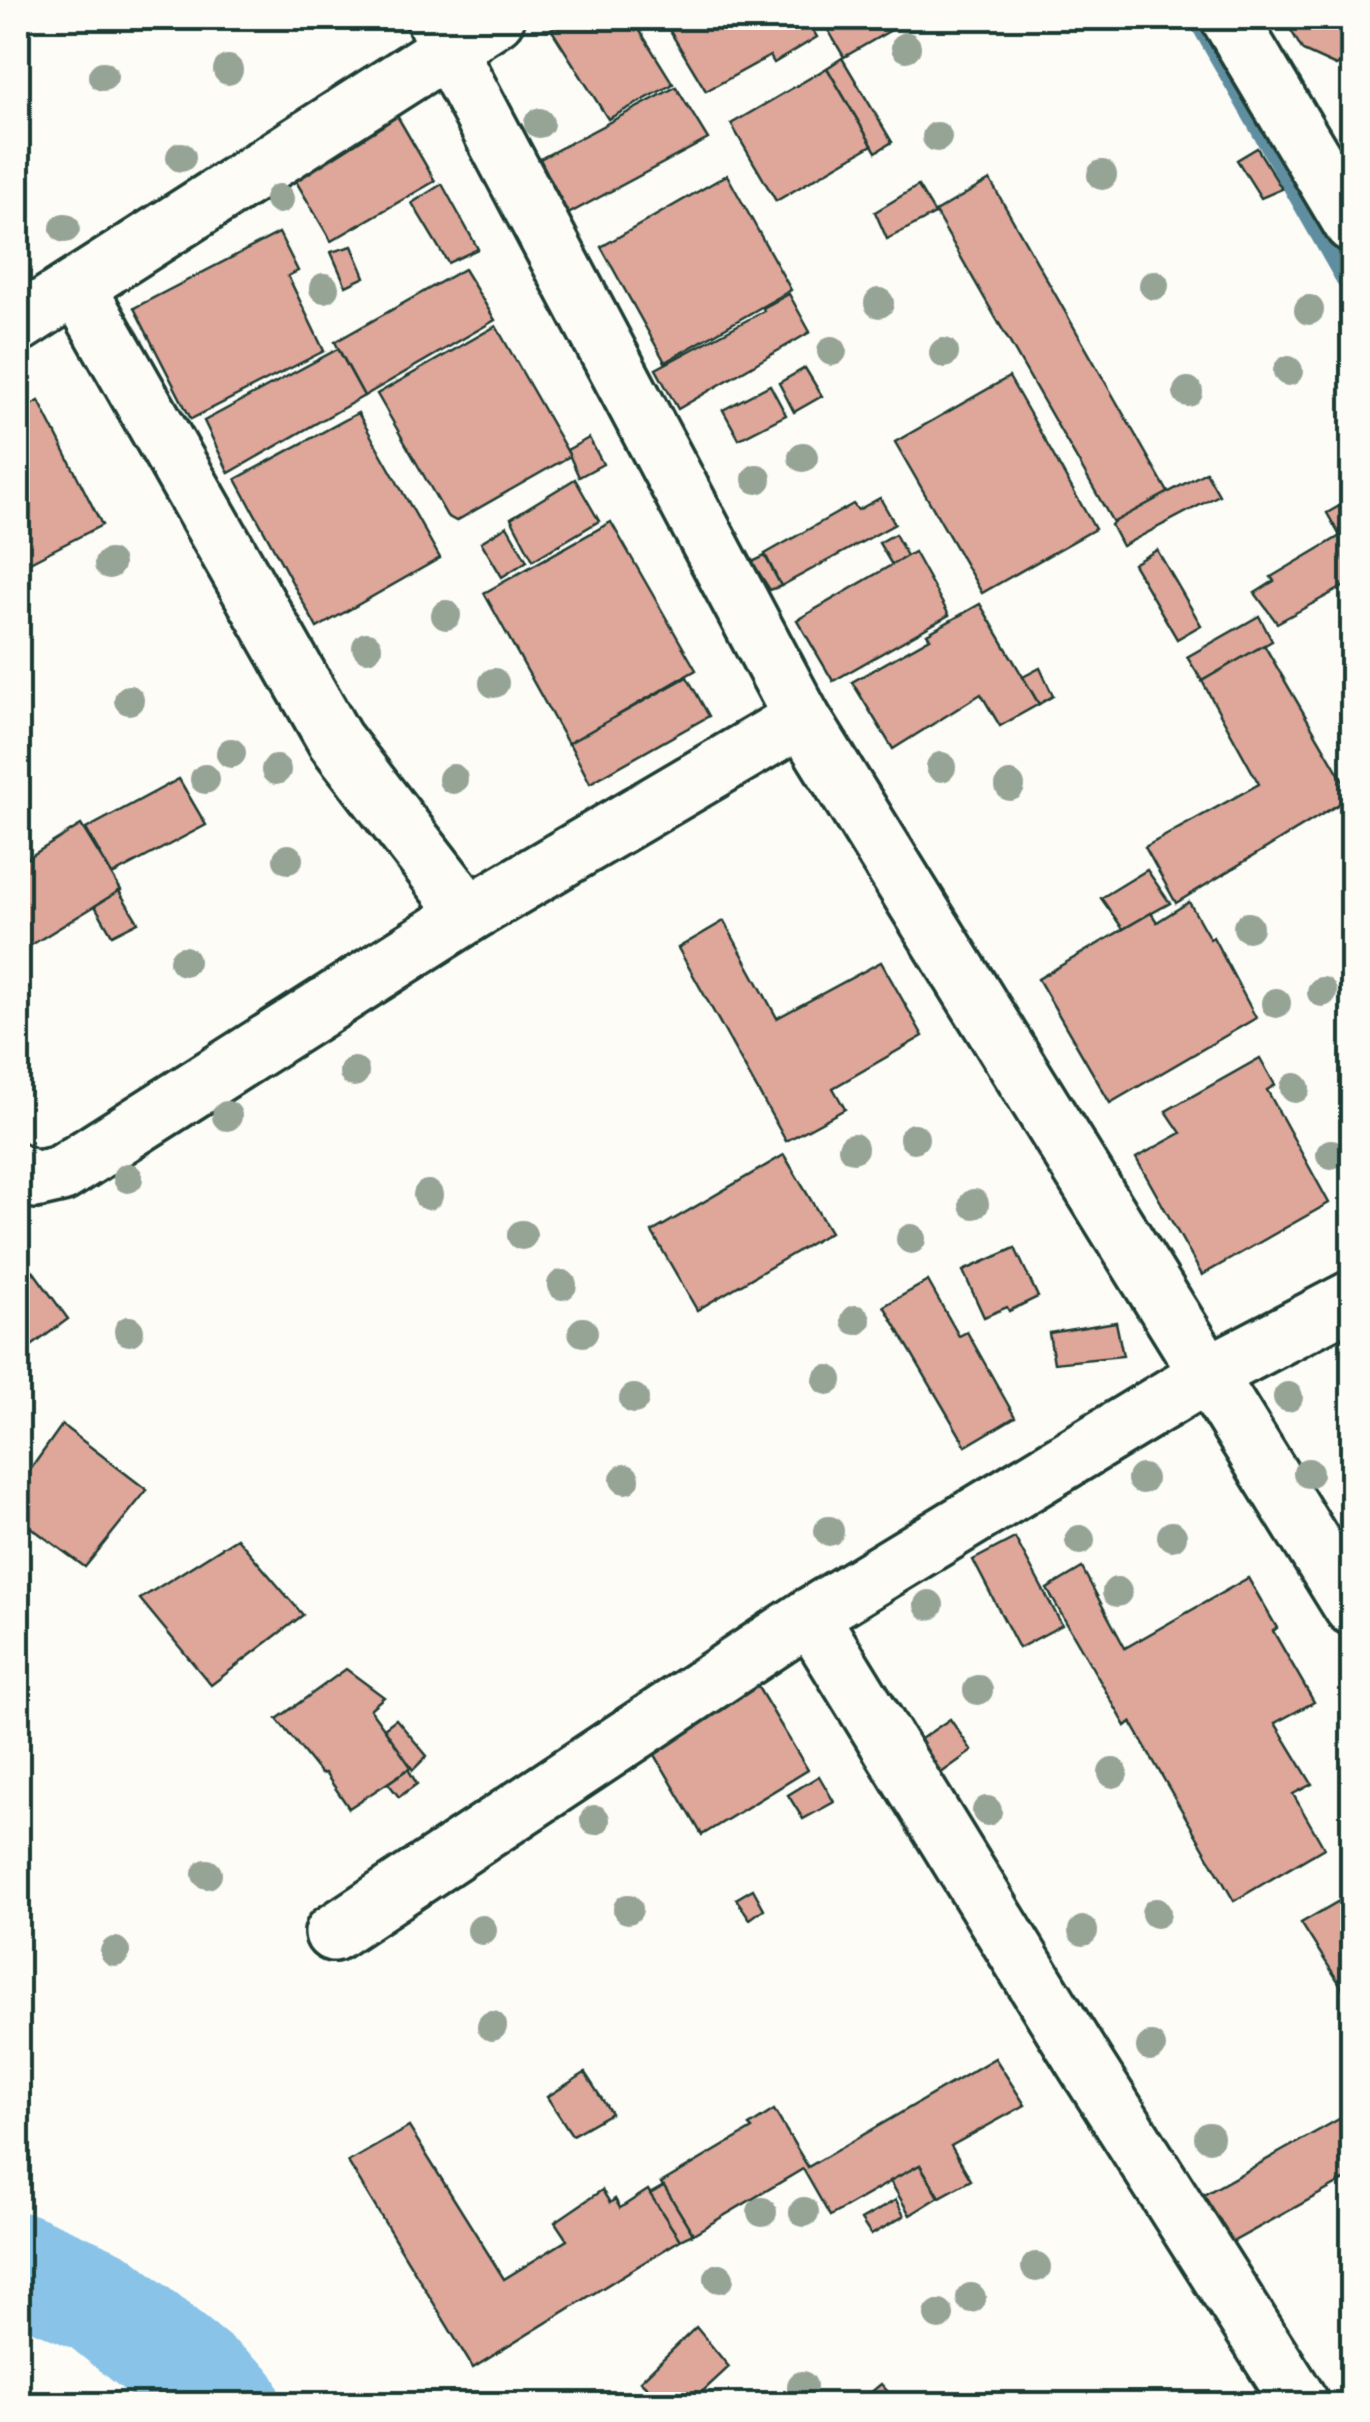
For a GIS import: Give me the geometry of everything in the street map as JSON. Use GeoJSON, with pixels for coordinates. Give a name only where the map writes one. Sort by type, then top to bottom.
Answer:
{"type":"FeatureCollection","features":[{"type":"Feature","properties":{"kind":"street"},"geometry":{"type":"LineString","coordinates":[[18,324],[78,288],[440,32],[496,18]]}},
{"type":"Feature","properties":{"kind":"street"},"geometry":{"type":"LineString","coordinates":[[1230,18],[1337,162],[1352,224]]}},
{"type":"Feature","properties":{"kind":"street"},"geometry":{"type":"LineString","coordinates":[[440,32],[802,718],[1352,1606]]}},
{"type":"Feature","properties":{"kind":"street"},"geometry":{"type":"LineString","coordinates":[[78,288],[335,740],[469,914]]}},
{"type":"Feature","properties":{"kind":"street"},"geometry":{"type":"LineString","coordinates":[[18,1172],[34,1180],[60,1174],[469,914],[802,718]]}},
{"type":"Feature","properties":{"kind":"street"},"geometry":{"type":"LineString","coordinates":[[333,1933],[810,1616],[1208,1374],[1352,1299]]}},
{"type":"Feature","properties":{"kind":"street"},"geometry":{"type":"LineString","coordinates":[[810,1616],[1300,2404]]}},
{"type":"Feature","properties":{"kind":"building"},"geometry":{"type":"Polygon","coordinates":[[[570,18],[632,18],[673,84],[608,119],[551,29],[570,18]]]}},
{"type":"Feature","properties":{"kind":"building"},"geometry":{"type":"Polygon","coordinates":[[[662,18],[806,18],[817,37],[774,63],[770,56],[706,91],[662,18]]]}},
{"type":"Feature","properties":{"kind":"building"},"geometry":{"type":"Polygon","coordinates":[[[821,18],[912,18],[844,57],[821,18]]]}},
{"type":"Feature","properties":{"kind":"building"},"geometry":{"type":"Polygon","coordinates":[[[1284,18],[1352,18],[1352,56],[1336,66],[1303,51],[1284,18]]]}},
{"type":"Feature","properties":{"kind":"building"},"geometry":{"type":"Polygon","coordinates":[[[842,58],[892,142],[876,152],[827,68],[842,58]]]}},
{"type":"Feature","properties":{"kind":"building"},"geometry":{"type":"Polygon","coordinates":[[[827,68],[872,145],[776,201],[731,124],[827,68]]]}},
{"type":"Feature","properties":{"kind":"building"},"geometry":{"type":"Polygon","coordinates":[[[676,87],[708,139],[568,214],[540,159],[676,87]]]}},
{"type":"Feature","properties":{"kind":"building"},"geometry":{"type":"Polygon","coordinates":[[[396,114],[435,181],[331,241],[291,173],[396,114]]]}},
{"type":"Feature","properties":{"kind":"building"},"geometry":{"type":"Polygon","coordinates":[[[1257,148],[1282,189],[1261,198],[1237,160],[1257,148]]]}},
{"type":"Feature","properties":{"kind":"building"},"geometry":{"type":"Polygon","coordinates":[[[727,175],[791,290],[665,362],[601,247],[727,175]]]}},
{"type":"Feature","properties":{"kind":"building"},"geometry":{"type":"Polygon","coordinates":[[[990,180],[1169,494],[1114,524],[935,212],[990,180]]]}},
{"type":"Feature","properties":{"kind":"building"},"geometry":{"type":"Polygon","coordinates":[[[442,184],[478,249],[448,263],[412,203],[442,184]]]}},
{"type":"Feature","properties":{"kind":"building"},"geometry":{"type":"Polygon","coordinates":[[[918,186],[935,214],[887,239],[875,212],[918,186]]]}},
{"type":"Feature","properties":{"kind":"building"},"geometry":{"type":"Polygon","coordinates":[[[279,233],[298,271],[288,276],[324,351],[191,419],[134,308],[279,233]]]}},
{"type":"Feature","properties":{"kind":"building"},"geometry":{"type":"Polygon","coordinates":[[[352,246],[365,277],[346,286],[331,252],[352,246]]]}},
{"type":"Feature","properties":{"kind":"building"},"geometry":{"type":"Polygon","coordinates":[[[464,269],[495,320],[364,396],[335,342],[464,269]]]}},
{"type":"Feature","properties":{"kind":"building"},"geometry":{"type":"Polygon","coordinates":[[[789,294],[810,332],[678,409],[656,369],[789,294]]]}},
{"type":"Feature","properties":{"kind":"building"},"geometry":{"type":"Polygon","coordinates":[[[496,326],[570,456],[456,521],[447,516],[377,394],[496,326]]]}},
{"type":"Feature","properties":{"kind":"building"},"geometry":{"type":"Polygon","coordinates":[[[338,349],[364,396],[229,473],[204,421],[338,349]]]}},
{"type":"Feature","properties":{"kind":"building"},"geometry":{"type":"Polygon","coordinates":[[[805,368],[822,396],[794,412],[779,383],[805,368]]]}},
{"type":"Feature","properties":{"kind":"building"},"geometry":{"type":"Polygon","coordinates":[[[1009,377],[1095,529],[982,593],[895,442],[1009,377]]]}},
{"type":"Feature","properties":{"kind":"building"},"geometry":{"type":"Polygon","coordinates":[[[770,385],[786,415],[739,439],[723,410],[770,385]]]}},
{"type":"Feature","properties":{"kind":"building"},"geometry":{"type":"Polygon","coordinates":[[[39,401],[102,525],[18,568],[18,412],[39,401]]]}},
{"type":"Feature","properties":{"kind":"building"},"geometry":{"type":"Polygon","coordinates":[[[358,413],[440,558],[317,628],[236,479],[358,413]]]}},
{"type":"Feature","properties":{"kind":"building"},"geometry":{"type":"Polygon","coordinates":[[[589,438],[603,464],[579,477],[567,450],[589,438]]]}},
{"type":"Feature","properties":{"kind":"building"},"geometry":{"type":"Polygon","coordinates":[[[1206,472],[1219,495],[1122,546],[1111,525],[1114,522],[1206,472]]]}},
{"type":"Feature","properties":{"kind":"building"},"geometry":{"type":"Polygon","coordinates":[[[575,479],[599,521],[533,560],[511,518],[575,479]]]}},
{"type":"Feature","properties":{"kind":"building"},"geometry":{"type":"Polygon","coordinates":[[[880,498],[895,524],[781,586],[765,554],[853,504],[858,510],[880,498]]]}},
{"type":"Feature","properties":{"kind":"building"},"geometry":{"type":"Polygon","coordinates":[[[1352,499],[1352,582],[1277,623],[1255,593],[1274,581],[1271,577],[1340,536],[1327,513],[1352,499]]]}},
{"type":"Feature","properties":{"kind":"building"},"geometry":{"type":"Polygon","coordinates":[[[611,522],[696,670],[568,744],[484,593],[611,522]]]}},
{"type":"Feature","properties":{"kind":"building"},"geometry":{"type":"Polygon","coordinates":[[[507,526],[527,561],[502,577],[481,542],[507,526]]]}},
{"type":"Feature","properties":{"kind":"building"},"geometry":{"type":"Polygon","coordinates":[[[895,534],[907,556],[892,565],[879,543],[895,534]]]}},
{"type":"Feature","properties":{"kind":"building"},"geometry":{"type":"Polygon","coordinates":[[[1157,550],[1201,625],[1177,639],[1133,564],[1157,550]]]}},
{"type":"Feature","properties":{"kind":"building"},"geometry":{"type":"Polygon","coordinates":[[[914,552],[949,615],[833,681],[797,620],[914,552]]]}},
{"type":"Feature","properties":{"kind":"building"},"geometry":{"type":"Polygon","coordinates":[[[765,556],[781,586],[770,590],[752,562],[765,556]]]}},
{"type":"Feature","properties":{"kind":"building"},"geometry":{"type":"Polygon","coordinates":[[[980,604],[1039,704],[1000,726],[981,694],[893,749],[852,682],[930,638],[927,634],[980,604]]]}},
{"type":"Feature","properties":{"kind":"building"},"geometry":{"type":"Polygon","coordinates":[[[1259,616],[1272,641],[1202,681],[1187,657],[1259,616]]]}},
{"type":"Feature","properties":{"kind":"building"},"geometry":{"type":"Polygon","coordinates":[[[1264,645],[1352,796],[1176,903],[1145,847],[1259,784],[1202,681],[1264,645]]]}},
{"type":"Feature","properties":{"kind":"building"},"geometry":{"type":"Polygon","coordinates":[[[1040,668],[1053,696],[1039,704],[1023,677],[1040,668]]]}},
{"type":"Feature","properties":{"kind":"building"},"geometry":{"type":"Polygon","coordinates":[[[687,677],[709,716],[590,783],[569,743],[687,677]]]}},
{"type":"Feature","properties":{"kind":"building"},"geometry":{"type":"Polygon","coordinates":[[[179,779],[206,825],[112,875],[86,829],[179,779]]]}},
{"type":"Feature","properties":{"kind":"building"},"geometry":{"type":"Polygon","coordinates":[[[81,825],[121,890],[18,953],[18,864],[81,825]]]}},
{"type":"Feature","properties":{"kind":"building"},"geometry":{"type":"Polygon","coordinates":[[[1147,870],[1170,903],[1123,929],[1101,898],[1147,870]]]}},
{"type":"Feature","properties":{"kind":"building"},"geometry":{"type":"Polygon","coordinates":[[[119,891],[138,922],[112,935],[95,906],[119,891]]]}},
{"type":"Feature","properties":{"kind":"building"},"geometry":{"type":"Polygon","coordinates":[[[1189,902],[1210,939],[1213,937],[1256,1018],[1110,1103],[1038,979],[1151,913],[1157,922],[1189,902]]]}},
{"type":"Feature","properties":{"kind":"building"},"geometry":{"type":"Polygon","coordinates":[[[724,921],[777,1018],[881,962],[923,1036],[833,1088],[845,1109],[786,1141],[678,948],[724,921]]]}},
{"type":"Feature","properties":{"kind":"building"},"geometry":{"type":"Polygon","coordinates":[[[1260,1058],[1275,1085],[1267,1090],[1329,1203],[1202,1275],[1136,1158],[1181,1133],[1166,1111],[1260,1058]]]}},
{"type":"Feature","properties":{"kind":"building"},"geometry":{"type":"Polygon","coordinates":[[[784,1155],[830,1232],[697,1310],[652,1232],[784,1155]]]}},
{"type":"Feature","properties":{"kind":"building"},"geometry":{"type":"Polygon","coordinates":[[[1015,1248],[1038,1297],[1009,1311],[1007,1307],[984,1317],[963,1271],[1015,1248]]]}},
{"type":"Feature","properties":{"kind":"building"},"geometry":{"type":"Polygon","coordinates":[[[28,1264],[68,1319],[18,1356],[18,1271],[28,1264]]]}},
{"type":"Feature","properties":{"kind":"building"},"geometry":{"type":"Polygon","coordinates":[[[928,1281],[959,1336],[967,1332],[1015,1417],[966,1446],[884,1306],[928,1281]]]}},
{"type":"Feature","properties":{"kind":"building"},"geometry":{"type":"Polygon","coordinates":[[[1116,1322],[1123,1356],[1054,1363],[1049,1333],[1116,1322]]]}},
{"type":"Feature","properties":{"kind":"building"},"geometry":{"type":"Polygon","coordinates":[[[62,1425],[147,1490],[85,1567],[18,1518],[18,1487],[62,1425]]]}},
{"type":"Feature","properties":{"kind":"building"},"geometry":{"type":"Polygon","coordinates":[[[237,1538],[303,1615],[211,1685],[140,1599],[237,1538]]]}},
{"type":"Feature","properties":{"kind":"building"},"geometry":{"type":"Polygon","coordinates":[[[1015,1538],[1062,1625],[1019,1648],[973,1560],[1015,1538]]]}},
{"type":"Feature","properties":{"kind":"building"},"geometry":{"type":"Polygon","coordinates":[[[1082,1568],[1125,1648],[1248,1578],[1314,1702],[1275,1723],[1312,1784],[1293,1794],[1324,1848],[1234,1901],[1131,1722],[1126,1726],[1047,1589],[1082,1568]]]}},
{"type":"Feature","properties":{"kind":"building"},"geometry":{"type":"Polygon","coordinates":[[[346,1669],[384,1697],[370,1709],[412,1767],[349,1808],[325,1773],[321,1774],[277,1719],[346,1669]]]}},
{"type":"Feature","properties":{"kind":"building"},"geometry":{"type":"Polygon","coordinates":[[[756,1684],[808,1770],[702,1835],[651,1748],[756,1684]]]}},
{"type":"Feature","properties":{"kind":"building"},"geometry":{"type":"Polygon","coordinates":[[[396,1719],[427,1756],[413,1770],[384,1728],[396,1719]]]}},
{"type":"Feature","properties":{"kind":"building"},"geometry":{"type":"Polygon","coordinates":[[[950,1719],[972,1751],[937,1776],[915,1743],[950,1719]]]}},
{"type":"Feature","properties":{"kind":"building"},"geometry":{"type":"Polygon","coordinates":[[[408,1769],[417,1784],[399,1797],[388,1783],[408,1769]]]}},
{"type":"Feature","properties":{"kind":"building"},"geometry":{"type":"Polygon","coordinates":[[[819,1776],[834,1802],[803,1819],[788,1795],[819,1776]]]}},
{"type":"Feature","properties":{"kind":"building"},"geometry":{"type":"Polygon","coordinates":[[[1352,1888],[1352,2003],[1301,1923],[1344,1898],[1342,1895],[1352,1888]]]}},
{"type":"Feature","properties":{"kind":"building"},"geometry":{"type":"Polygon","coordinates":[[[753,1889],[764,1909],[750,1919],[736,1899],[753,1889]]]}},
{"type":"Feature","properties":{"kind":"building"},"geometry":{"type":"Polygon","coordinates":[[[995,2058],[1025,2105],[951,2146],[971,2180],[940,2197],[920,2165],[830,2216],[803,2169],[693,2234],[661,2183],[752,2129],[749,2126],[774,2110],[808,2167],[995,2058]]]}},
{"type":"Feature","properties":{"kind":"building"},"geometry":{"type":"Polygon","coordinates":[[[585,2073],[611,2113],[572,2135],[547,2097],[585,2073]]]}},
{"type":"Feature","properties":{"kind":"building"},"geometry":{"type":"Polygon","coordinates":[[[1348,2114],[1352,2124],[1352,2176],[1225,2246],[1200,2197],[1348,2114]]]}},
{"type":"Feature","properties":{"kind":"building"},"geometry":{"type":"Polygon","coordinates":[[[409,2127],[504,2279],[567,2240],[555,2222],[602,2190],[610,2203],[615,2199],[620,2208],[648,2190],[680,2240],[473,2368],[348,2162],[409,2127]]]}},
{"type":"Feature","properties":{"kind":"building"},"geometry":{"type":"Polygon","coordinates":[[[920,2165],[939,2197],[910,2215],[890,2181],[920,2165]]]}},
{"type":"Feature","properties":{"kind":"building"},"geometry":{"type":"Polygon","coordinates":[[[664,2186],[693,2234],[680,2240],[650,2194],[664,2186]]]}},
{"type":"Feature","properties":{"kind":"building"},"geometry":{"type":"Polygon","coordinates":[[[896,2200],[904,2216],[871,2235],[861,2220],[896,2200]]]}},
{"type":"Feature","properties":{"kind":"building"},"geometry":{"type":"Polygon","coordinates":[[[696,2327],[729,2367],[689,2404],[652,2404],[645,2396],[650,2390],[640,2381],[696,2327]]]}},
{"type":"Feature","properties":{"kind":"building"},"geometry":{"type":"Polygon","coordinates":[[[881,2384],[899,2404],[857,2404],[881,2384]]]}},
{"type":"Feature","properties":{"kind":"waterway"},"geometry":{"type":"LineString","coordinates":[[1196,18],[1352,292]]}},
{"type":"Feature","properties":{"kind":"waterway"},"geometry":{"type":"LineString","coordinates":[[18,2266],[99,2301],[227,2404]]}}]}
